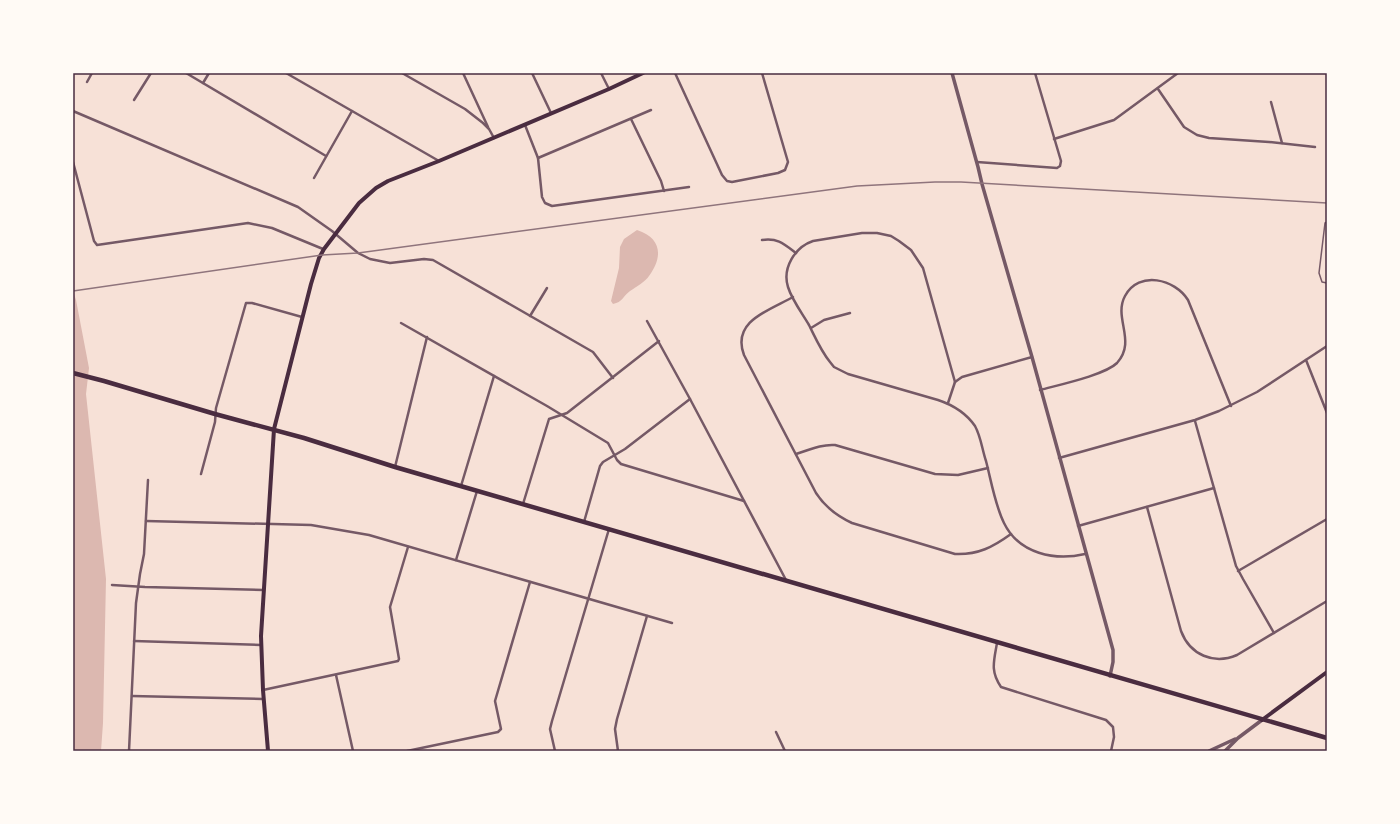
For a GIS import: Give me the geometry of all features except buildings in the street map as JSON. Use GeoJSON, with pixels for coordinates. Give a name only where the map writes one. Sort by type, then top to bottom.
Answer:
{"type":"FeatureCollection","features":[{"type":"Feature","properties":{"kind":"main road"},"geometry":{"type":"LineString","coordinates":[[268,751],[263,700],[261,645],[267,524],[274,429],[302,317],[319,258],[324,249],[359,203],[376,188],[388,181],[551,114],[643,73]]}},
{"type":"Feature","properties":{"kind":"main road"},"geometry":{"type":"LineString","coordinates":[[73,373],[215,414],[274,429],[395,467],[1327,738]]}},
{"type":"Feature","properties":{"kind":"main road"},"geometry":{"type":"LineString","coordinates":[[1262,720],[1327,672]]}},
{"type":"Feature","properties":{"kind":"street"},"geometry":{"type":"LineString","coordinates":[[87,82],[92,73]]}},
{"type":"Feature","properties":{"kind":"street"},"geometry":{"type":"LineString","coordinates":[[134,100],[151,73]]}},
{"type":"Feature","properties":{"kind":"street"},"geometry":{"type":"LineString","coordinates":[[186,73],[326,156]]}},
{"type":"Feature","properties":{"kind":"street"},"geometry":{"type":"LineString","coordinates":[[203,83],[209,73]]}},
{"type":"Feature","properties":{"kind":"street"},"geometry":{"type":"LineString","coordinates":[[286,73],[439,161]]}},
{"type":"Feature","properties":{"kind":"street"},"geometry":{"type":"LineString","coordinates":[[402,73],[464,109],[489,129]]}},
{"type":"Feature","properties":{"kind":"street"},"geometry":{"type":"LineString","coordinates":[[463,73],[494,138]]}},
{"type":"Feature","properties":{"kind":"street"},"geometry":{"type":"LineString","coordinates":[[532,73],[551,114]]}},
{"type":"Feature","properties":{"kind":"street"},"geometry":{"type":"LineString","coordinates":[[601,73],[609,89]]}},
{"type":"Feature","properties":{"kind":"street"},"geometry":{"type":"LineString","coordinates":[[675,73],[722,175],[727,181],[732,182],[783,172],[786,168],[787,158],[771,108],[762,73]]}},
{"type":"Feature","properties":{"kind":"street"},"geometry":{"type":"LineString","coordinates":[[952,73],[1113,650],[1113,662],[1110,676]]}},
{"type":"Feature","properties":{"kind":"street"},"geometry":{"type":"LineString","coordinates":[[977,162],[1057,168],[1060,166],[1061,161],[1035,73]]}},
{"type":"Feature","properties":{"kind":"street"},"geometry":{"type":"LineString","coordinates":[[1054,139],[1114,120],[1178,73]]}},
{"type":"Feature","properties":{"kind":"street"},"geometry":{"type":"LineString","coordinates":[[1158,89],[1184,127],[1197,135],[1218,139],[1282,143],[1315,147]]}},
{"type":"Feature","properties":{"kind":"street"},"geometry":{"type":"LineString","coordinates":[[1271,102],[1282,143]]}},
{"type":"Feature","properties":{"kind":"street"},"geometry":{"type":"LineString","coordinates":[[538,158],[651,110]]}},
{"type":"Feature","properties":{"kind":"street"},"geometry":{"type":"LineString","coordinates":[[73,111],[298,207],[358,253],[370,259],[390,263],[424,259],[433,260],[593,352],[612,378]]}},
{"type":"Feature","properties":{"kind":"street"},"geometry":{"type":"LineString","coordinates":[[314,178],[352,111]]}},
{"type":"Feature","properties":{"kind":"street"},"geometry":{"type":"LineString","coordinates":[[631,119],[661,181],[664,191]]}},
{"type":"Feature","properties":{"kind":"street"},"geometry":{"type":"LineString","coordinates":[[525,125],[538,158],[542,196],[545,202],[552,206],[689,188]]}},
{"type":"Feature","properties":{"kind":"street"},"geometry":{"type":"LineString","coordinates":[[73,162],[94,241],[97,245],[248,223],[272,228],[324,249]]}},
{"type":"Feature","properties":{"kind":"street"},"geometry":{"type":"LineString","coordinates":[[955,382],[923,268],[911,250],[899,240],[891,236],[877,233],[862,233],[813,241],[802,246],[796,252],[790,263],[787,275],[788,285],[793,297],[827,358],[834,367],[948,403],[966,416],[976,428],[981,441],[1001,516],[1011,534],[1027,548],[1047,556],[1068,557],[1085,554]]}},
{"type":"Feature","properties":{"kind":"street"},"geometry":{"type":"LineString","coordinates":[[762,240],[776,240],[796,252]]}},
{"type":"Feature","properties":{"kind":"street"},"geometry":{"type":"LineString","coordinates":[[1040,390],[1103,372],[1115,365],[1123,353],[1126,343],[1122,311],[1122,303],[1125,296],[1131,288],[1139,283],[1156,280],[1172,284],[1182,291],[1188,300],[1231,406]]}},
{"type":"Feature","properties":{"kind":"street"},"geometry":{"type":"LineString","coordinates":[[530,316],[547,288]]}},
{"type":"Feature","properties":{"kind":"street"},"geometry":{"type":"LineString","coordinates":[[793,297],[750,321],[743,332],[741,345],[744,355],[816,493],[823,502],[837,516],[852,523],[955,554],[968,554],[981,551],[994,546],[1011,534]]}},
{"type":"Feature","properties":{"kind":"street"},"geometry":{"type":"LineString","coordinates":[[201,474],[215,422],[216,408],[246,303],[248,302],[302,317]]}},
{"type":"Feature","properties":{"kind":"street"},"geometry":{"type":"LineString","coordinates":[[811,328],[824,320],[850,313]]}},
{"type":"Feature","properties":{"kind":"street"},"geometry":{"type":"LineString","coordinates":[[646,321],[690,399],[787,581]]}},
{"type":"Feature","properties":{"kind":"street"},"geometry":{"type":"LineString","coordinates":[[401,323],[563,415],[608,443],[617,460],[625,466],[744,500]]}},
{"type":"Feature","properties":{"kind":"street"},"geometry":{"type":"LineString","coordinates":[[395,467],[427,338]]}},
{"type":"Feature","properties":{"kind":"street"},"geometry":{"type":"LineString","coordinates":[[523,504],[549,419],[563,415],[659,342]]}},
{"type":"Feature","properties":{"kind":"street"},"geometry":{"type":"LineString","coordinates":[[1059,458],[1195,420],[1231,406],[1257,392],[1327,346]]}},
{"type":"Feature","properties":{"kind":"street"},"geometry":{"type":"LineString","coordinates":[[948,403],[955,382],[962,376],[1032,357]]}},
{"type":"Feature","properties":{"kind":"street"},"geometry":{"type":"LineString","coordinates":[[1306,360],[1327,413]]}},
{"type":"Feature","properties":{"kind":"street"},"geometry":{"type":"LineString","coordinates":[[461,486],[494,376]]}},
{"type":"Feature","properties":{"kind":"street"},"geometry":{"type":"LineString","coordinates":[[584,522],[600,466],[603,462],[614,454],[625,449],[690,399]]}},
{"type":"Feature","properties":{"kind":"street"},"geometry":{"type":"LineString","coordinates":[[1195,420],[1238,571],[1274,632]]}},
{"type":"Feature","properties":{"kind":"street"},"geometry":{"type":"LineString","coordinates":[[796,454],[820,446],[829,445],[935,474],[958,475],[988,468]]}},
{"type":"Feature","properties":{"kind":"street"},"geometry":{"type":"LineString","coordinates":[[129,751],[136,603],[144,554],[148,480]]}},
{"type":"Feature","properties":{"kind":"street"},"geometry":{"type":"LineString","coordinates":[[1078,526],[1214,488]]}},
{"type":"Feature","properties":{"kind":"street"},"geometry":{"type":"LineString","coordinates":[[456,560],[477,490]]}},
{"type":"Feature","properties":{"kind":"street"},"geometry":{"type":"LineString","coordinates":[[1147,507],[1181,631],[1186,641],[1201,655],[1211,658],[1228,658],[1237,655],[1327,601]]}},
{"type":"Feature","properties":{"kind":"street"},"geometry":{"type":"LineString","coordinates":[[1238,571],[1327,519]]}},
{"type":"Feature","properties":{"kind":"street"},"geometry":{"type":"LineString","coordinates":[[146,520],[311,525],[369,535],[672,623]]}},
{"type":"Feature","properties":{"kind":"street"},"geometry":{"type":"LineString","coordinates":[[555,751],[550,729],[609,529]]}},
{"type":"Feature","properties":{"kind":"street"},"geometry":{"type":"LineString","coordinates":[[263,690],[398,661],[399,658],[390,607],[408,546]]}},
{"type":"Feature","properties":{"kind":"street"},"geometry":{"type":"LineString","coordinates":[[407,751],[498,732],[501,729],[494,701],[530,582]]}},
{"type":"Feature","properties":{"kind":"street"},"geometry":{"type":"LineString","coordinates":[[112,585],[264,590]]}},
{"type":"Feature","properties":{"kind":"street"},"geometry":{"type":"LineString","coordinates":[[618,751],[615,729],[617,719],[647,616]]}},
{"type":"Feature","properties":{"kind":"street"},"geometry":{"type":"LineString","coordinates":[[134,641],[261,645]]}},
{"type":"Feature","properties":{"kind":"street"},"geometry":{"type":"LineString","coordinates":[[997,642],[993,664],[995,678],[1001,687],[1106,720],[1113,727],[1114,737],[1110,751]]}},
{"type":"Feature","properties":{"kind":"street"},"geometry":{"type":"LineString","coordinates":[[336,675],[353,751]]}},
{"type":"Feature","properties":{"kind":"street"},"geometry":{"type":"LineString","coordinates":[[132,696],[263,700]]}},
{"type":"Feature","properties":{"kind":"street"},"geometry":{"type":"LineString","coordinates":[[1225,751],[1238,738],[1262,720]]}},
{"type":"Feature","properties":{"kind":"street"},"geometry":{"type":"LineString","coordinates":[[776,732],[784,751]]}},
{"type":"Feature","properties":{"kind":"street"},"geometry":{"type":"LineString","coordinates":[[1210,751],[1238,738]]}},
{"type":"Feature","properties":{"kind":"lane"},"geometry":{"type":"LineString","coordinates":[[1327,222],[1324,223],[1319,273],[1322,282],[1327,283]]}},
{"type":"Feature","properties":{"kind":"shaded area"},"geometry":{"type":"Polygon","coordinates":[[[637,230],[645,233],[655,243],[658,249],[657,262],[654,269],[645,280],[627,293],[621,301],[613,304],[611,301],[619,268],[620,247],[624,239],[637,230]]]}},
{"type":"Feature","properties":{"kind":"shaded area"},"geometry":{"type":"Polygon","coordinates":[[[73,291],[89,368],[86,394],[106,579],[101,751],[73,751],[73,291]]]}},
{"type":"Feature","properties":{"kind":"railway"},"geometry":{"type":"LineString","coordinates":[[73,291],[322,255],[358,253],[857,186],[961,182],[1327,203]]}}]}
